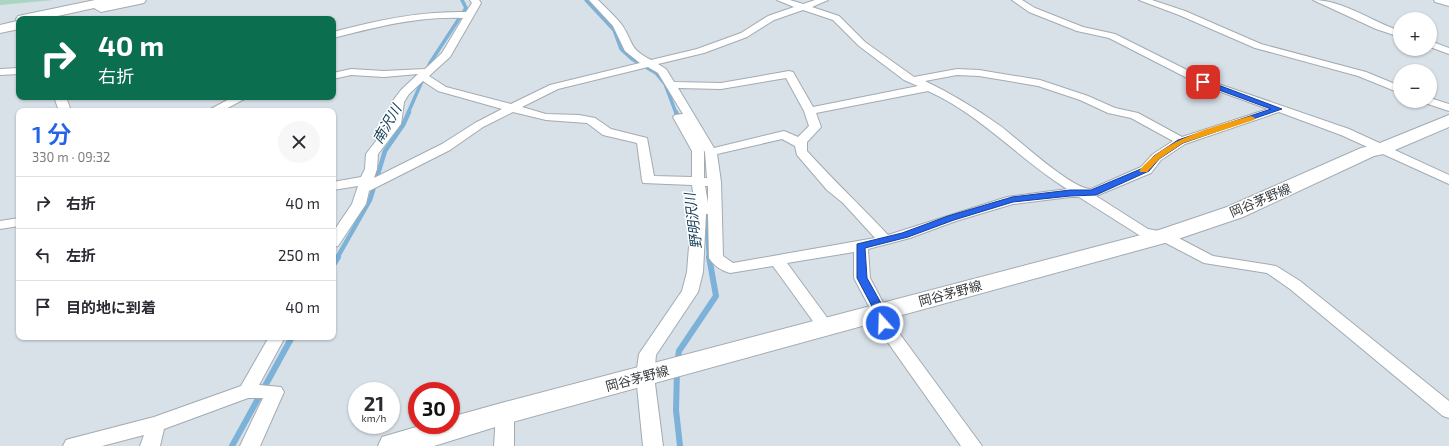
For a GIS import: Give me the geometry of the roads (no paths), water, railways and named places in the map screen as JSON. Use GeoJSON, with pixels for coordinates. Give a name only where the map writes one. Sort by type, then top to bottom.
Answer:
{"type":"FeatureCollection","features":[{"type":"Feature","properties":{"kind":"main road"},"geometry":{"type":"LineString","coordinates":[[38,16],[115,0]]}},
{"type":"Feature","properties":{"kind":"main road"},"geometry":{"type":"LineString","coordinates":[[62,16],[139,0]]}},
{"type":"Feature","properties":{"kind":"main road"},"geometry":{"type":"LineString","coordinates":[[0,24],[16,21]]}},
{"type":"Feature","properties":{"kind":"main road"},"geometry":{"type":"LineString","coordinates":[[0,29],[16,26]]}},
{"type":"Feature","properties":{"kind":"main road","name":"岡谷茅野線"},"geometry":{"type":"LineString","coordinates":[[393,446],[506,413],[1164,236],[1235,212],[1368,152],[1381,149],[1449,120]]}},
{"type":"Feature","properties":{"kind":"street"},"geometry":{"type":"LineString","coordinates":[[336,238],[359,204],[371,169],[372,154],[395,124],[398,102],[405,92],[446,55],[477,3],[474,0]]}},
{"type":"Feature","properties":{"kind":"street"},"geometry":{"type":"LineString","coordinates":[[593,0],[616,24],[626,46],[631,52],[641,60],[651,64],[662,72],[672,85],[711,152],[714,182],[709,210]]}},
{"type":"Feature","properties":{"kind":"street"},"geometry":{"type":"LineString","coordinates":[[781,0],[801,8],[836,18],[862,44],[908,78],[930,87],[994,127],[1061,180],[1144,232],[1164,236],[1209,260],[1271,269],[1295,285],[1449,411]]}},
{"type":"Feature","properties":{"kind":"street"},"geometry":{"type":"LineString","coordinates":[[336,186],[365,184],[446,147],[479,125],[554,87],[638,65],[651,64],[700,51],[744,35],[771,18],[824,0]]}},
{"type":"Feature","properties":{"kind":"street"},"geometry":{"type":"LineString","coordinates":[[1016,0],[1032,10],[1080,29],[1112,36],[1203,82],[1345,132],[1449,180]]}},
{"type":"Feature","properties":{"kind":"street"},"geometry":{"type":"LineString","coordinates":[[1143,0],[1182,13],[1258,46],[1362,74],[1393,87]]}},
{"type":"Feature","properties":{"kind":"street"},"geometry":{"type":"LineString","coordinates":[[1317,0],[1342,8],[1380,27],[1393,32]]}},
{"type":"Feature","properties":{"kind":"street"},"geometry":{"type":"LineString","coordinates":[[1438,0],[1449,3]]}},
{"type":"Feature","properties":{"kind":"street"},"geometry":{"type":"LineString","coordinates":[[336,34],[366,25],[437,15],[469,15]]}},
{"type":"Feature","properties":{"kind":"street"},"geometry":{"type":"LineString","coordinates":[[1437,47],[1449,51]]}},
{"type":"Feature","properties":{"kind":"street"},"geometry":{"type":"LineString","coordinates":[[638,65],[658,78],[698,151],[698,181],[709,210],[716,258],[730,268],[861,246],[884,239],[905,235],[951,218],[1012,200],[1081,192],[1093,193],[1146,170],[1157,157],[1181,142],[1278,109]]}},
{"type":"Feature","properties":{"kind":"street"},"geometry":{"type":"LineString","coordinates":[[0,72],[16,71]]}},
{"type":"Feature","properties":{"kind":"street"},"geometry":{"type":"LineString","coordinates":[[336,75],[351,72],[384,74],[421,71],[442,89],[454,93],[514,107],[546,117],[591,120],[607,132],[643,141],[648,180],[714,182]]}},
{"type":"Feature","properties":{"kind":"street"},"geometry":{"type":"LineString","coordinates":[[915,80],[957,72],[1040,84],[1084,98],[1112,111],[1134,115],[1181,142]]}},
{"type":"Feature","properties":{"kind":"street"},"geometry":{"type":"LineString","coordinates":[[672,85],[720,86],[789,74],[810,111],[816,127],[801,141],[801,152],[832,187],[848,200],[884,239]]}},
{"type":"Feature","properties":{"kind":"street"},"geometry":{"type":"LineString","coordinates":[[810,111],[930,87]]}},
{"type":"Feature","properties":{"kind":"street"},"geometry":{"type":"LineString","coordinates":[[219,108],[236,100]]}},
{"type":"Feature","properties":{"kind":"street"},"geometry":{"type":"LineString","coordinates":[[1437,104],[1449,108]]}},
{"type":"Feature","properties":{"kind":"street"},"geometry":{"type":"LineString","coordinates":[[711,152],[784,135],[801,144]]}},
{"type":"Feature","properties":{"kind":"street"},"geometry":{"type":"LineString","coordinates":[[653,446],[655,374],[648,354],[690,292],[695,272],[698,209],[709,210]]}},
{"type":"Feature","properties":{"kind":"street"},"geometry":{"type":"LineString","coordinates":[[0,225],[16,222]]}},
{"type":"Feature","properties":{"kind":"street"},"geometry":{"type":"LineString","coordinates":[[861,246],[862,278],[880,312],[883,323],[972,446]]}},
{"type":"Feature","properties":{"kind":"street"},"geometry":{"type":"LineString","coordinates":[[777,261],[826,327]]}},
{"type":"Feature","properties":{"kind":"street"},"geometry":{"type":"LineString","coordinates":[[247,391],[275,340]]}},
{"type":"Feature","properties":{"kind":"street"},"geometry":{"type":"LineString","coordinates":[[73,446],[156,424],[247,391],[275,392],[250,446]]}},
{"type":"Feature","properties":{"kind":"street"},"geometry":{"type":"LineString","coordinates":[[504,446],[506,413]]}},
{"type":"Feature","properties":{"kind":"street"},"geometry":{"type":"LineString","coordinates":[[150,446],[156,424]]}},
{"type":"Feature","properties":{"kind":"waterway","name":"南沢川"},"geometry":{"type":"LineString","coordinates":[[408,113],[430,63],[466,8],[462,0]]}},
{"type":"Feature","properties":{"kind":"waterway","name":"野明沢川"},"geometry":{"type":"LineString","coordinates":[[586,0],[614,30],[621,49],[632,59],[656,73],[665,84],[676,113]]}},
{"type":"Feature","properties":{"kind":"waterway","name":"南沢川"},"geometry":{"type":"LineString","coordinates":[[337,258],[370,200],[385,151],[403,125],[409,112]]}},
{"type":"Feature","properties":{"kind":"waterway","name":"野明沢川"},"geometry":{"type":"LineString","coordinates":[[676,112],[679,120]]}},
{"type":"Feature","properties":{"kind":"waterway","name":"野明沢川"},"geometry":{"type":"LineString","coordinates":[[704,214],[707,226],[709,258]]}},
{"type":"Feature","properties":{"kind":"waterway","name":"野明沢川"},"geometry":{"type":"LineString","coordinates":[[677,363],[679,351],[716,296],[709,257]]}},
{"type":"Feature","properties":{"kind":"waterway","name":"南沢川"},"geometry":{"type":"LineString","coordinates":[[232,446],[290,340]]}},
{"type":"Feature","properties":{"kind":"waterway","name":"野明沢川"},"geometry":{"type":"LineString","coordinates":[[677,371],[676,410],[680,446]]}}]}
